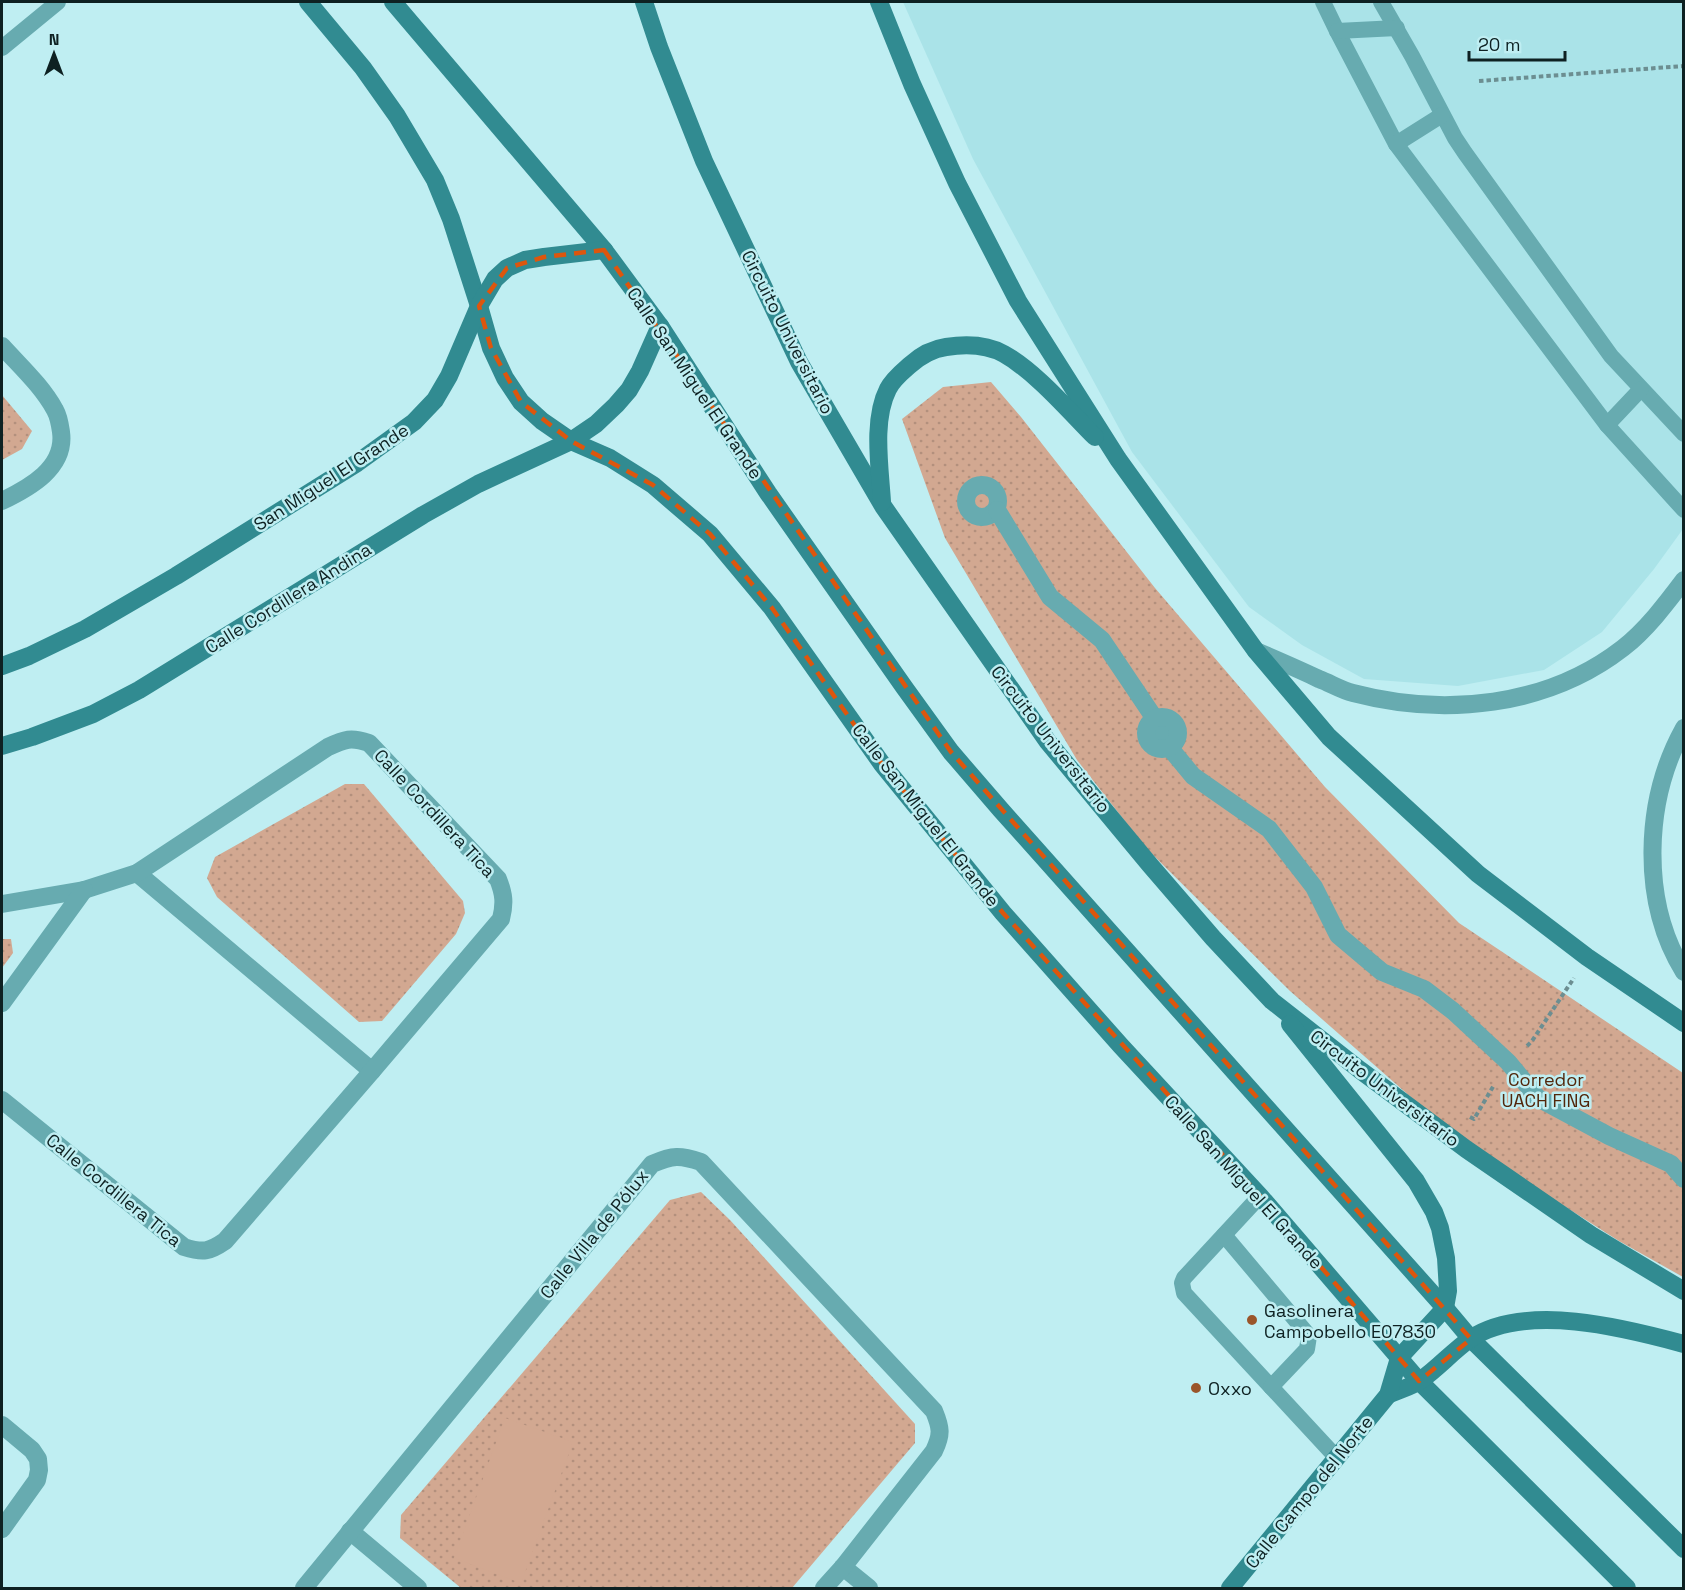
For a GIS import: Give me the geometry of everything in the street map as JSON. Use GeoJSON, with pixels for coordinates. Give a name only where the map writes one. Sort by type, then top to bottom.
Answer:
{"type":"FeatureCollection","features":[{"type":"Feature","properties":{"kind":"street","name":"Calle San Miguel El Grande"},"geometry":{"type":"LineString","coordinates":[[308,2],[363,68],[397,116],[435,180],[451,219],[491,348],[505,378],[520,402],[571,441],[610,458],[653,485],[710,534],[772,608],[882,764],[1003,914],[1260,1196],[1419,1381],[1627,1588]]}},
{"type":"Feature","properties":{"kind":"street","name":"Calle San Miguel El Grande"},"geometry":{"type":"LineString","coordinates":[[393,2],[604,250],[660,326],[768,493],[951,752],[1471,1339],[1683,1549]]}},
{"type":"Feature","properties":{"kind":"street","name":"Circuito Universitario"},"geometry":{"type":"LineString","coordinates":[[644,2],[659,47],[704,161],[794,351],[883,506],[1048,742],[1185,906],[1272,1001],[1466,1149],[1591,1235],[1683,1291]]}},
{"type":"Feature","properties":{"kind":"street"},"geometry":{"type":"LineString","coordinates":[[879,2],[912,84],[957,183],[1018,302],[1118,459],[1256,651],[1329,737],[1478,874],[1587,957],[1683,1023]]}},
{"type":"Feature","properties":{"kind":"street","name":"San Miguel El Grande"},"geometry":{"type":"LineString","coordinates":[[2,666],[29,656],[85,629],[176,576],[357,463],[414,422],[435,400],[449,376],[479,306],[495,279],[507,268],[525,260],[544,256],[604,250]]}},
{"type":"Feature","properties":{"kind":"street"},"geometry":{"type":"LineString","coordinates":[[571,441],[596,424],[629,390],[660,326]]}},
{"type":"Feature","properties":{"kind":"street"},"geometry":{"type":"LineString","coordinates":[[883,506],[878,434],[881,410],[888,389],[899,374],[918,358],[938,348],[965,344],[983,346],[1002,353],[1027,369],[1118,459]]}},
{"type":"Feature","properties":{"kind":"street"},"geometry":{"type":"LineString","coordinates":[[2,345],[57,412],[62,440],[57,458],[46,473],[20,492],[2,501]]}},
{"type":"Feature","properties":{"kind":"street","name":"Calle Cordillera Andina"},"geometry":{"type":"LineString","coordinates":[[2,746],[93,714],[139,690],[423,515],[478,484],[571,441]]}},
{"type":"Feature","properties":{"kind":"street"},"geometry":{"type":"LineString","coordinates":[[997,510],[1050,597],[1102,640],[1155,719],[1169,747],[1193,776],[1269,829],[1314,887],[1338,935],[1382,972],[1424,989],[1453,1011],[1508,1062],[1538,1098],[1609,1136],[1671,1164],[1683,1179]]}},
{"type":"Feature","properties":{"kind":"street"},"geometry":{"type":"LineString","coordinates":[[1256,651],[1351,692],[1400,702],[1440,706],[1490,703],[1536,693],[1571,681],[1597,666],[1624,647],[1646,625],[1683,580]]}},
{"type":"Feature","properties":{"kind":"street"},"geometry":{"type":"LineString","coordinates":[[1683,728],[1662,778],[1654,820],[1652,855],[1664,931],[1674,957],[1683,972]]}},
{"type":"Feature","properties":{"kind":"street","name":"Calle Cordillera Tica"},"geometry":{"type":"LineString","coordinates":[[2,904],[84,890],[137,873],[328,747],[356,739],[369,743],[498,879],[504,892],[501,919],[225,1241],[212,1250],[199,1251],[184,1247],[2,1100]]}},
{"type":"Feature","properties":{"kind":"street"},"geometry":{"type":"LineString","coordinates":[[137,873],[372,1071]]}},
{"type":"Feature","properties":{"kind":"street"},"geometry":{"type":"LineString","coordinates":[[2,1003],[84,890]]}},
{"type":"Feature","properties":{"kind":"street"},"geometry":{"type":"LineString","coordinates":[[1272,1001],[1416,1181],[1434,1212],[1446,1258],[1448,1291],[1445,1308]]}},
{"type":"Feature","properties":{"kind":"street","name":"Calle Villa de Pólux"},"geometry":{"type":"LineString","coordinates":[[304,1588],[652,1164],[669,1156],[684,1156],[701,1162],[934,1411],[940,1425],[940,1438],[934,1451],[824,1588]]}},
{"type":"Feature","properties":{"kind":"street","name":"Calle Campo del Norte"},"geometry":{"type":"LineString","coordinates":[[1230,1588],[1388,1395],[1398,1358],[1445,1308]]}},
{"type":"Feature","properties":{"kind":"street"},"geometry":{"type":"LineString","coordinates":[[1471,1339],[1506,1325],[1530,1321],[1568,1321],[1618,1327],[1683,1344]]}},
{"type":"Feature","properties":{"kind":"street","name":"Calle Campo del Norte"},"geometry":{"type":"LineString","coordinates":[[1388,1395],[1419,1381],[1471,1339]]}},
{"type":"Feature","properties":{"kind":"street"},"geometry":{"type":"LineString","coordinates":[[2,1425],[32,1450],[38,1459],[39,1470],[37,1480],[2,1529]]}},
{"type":"Feature","properties":{"kind":"street"},"geometry":{"type":"LineString","coordinates":[[350,1531],[418,1588]]}},
{"type":"Feature","properties":{"kind":"street"},"geometry":{"type":"LineString","coordinates":[[843,1567],[869,1588]]}},
{"type":"Feature","properties":{"kind":"lane"},"geometry":{"type":"LineString","coordinates":[[2,48],[58,2]]}},
{"type":"Feature","properties":{"kind":"lane"},"geometry":{"type":"LineString","coordinates":[[1323,2],[1396,144],[1607,425],[1683,510]]}},
{"type":"Feature","properties":{"kind":"lane"},"geometry":{"type":"LineString","coordinates":[[1381,2],[1465,153],[1611,356],[1683,434]]}},
{"type":"Feature","properties":{"kind":"lane"},"geometry":{"type":"LineString","coordinates":[[1337,31],[1397,28]]}},
{"type":"Feature","properties":{"kind":"lane"},"geometry":{"type":"LineString","coordinates":[[1396,144],[1442,115]]}},
{"type":"Feature","properties":{"kind":"lane"},"geometry":{"type":"LineString","coordinates":[[1607,425],[1641,389]]}},
{"type":"Feature","properties":{"kind":"lane"},"geometry":{"type":"LineString","coordinates":[[1260,1196],[1184,1278],[1182,1288],[1184,1293],[1336,1457]]}},
{"type":"Feature","properties":{"kind":"lane"},"geometry":{"type":"LineString","coordinates":[[1224,1235],[1309,1336],[1307,1349],[1271,1387]]}},
{"type":"Feature","properties":{"kind":"path"},"geometry":{"type":"LineString","coordinates":[[1479,81],[1683,66]]}},
{"type":"Feature","properties":{"kind":"highlighted area"},"geometry":{"type":"Polygon","coordinates":[[[604,250],[951,752],[1471,1339],[1419,1381],[1260,1196],[1003,913],[882,764],[772,608],[710,534],[653,485],[571,441],[521,402],[491,348],[479,306],[507,268],[544,257],[604,250]]]}},
{"type":"Feature","properties":{"kind":"shaded area"},"geometry":{"type":"Polygon","coordinates":[[[903,2],[1683,2],[1683,529],[1654,569],[1602,632],[1544,670],[1458,686],[1364,679],[1302,645],[1249,607],[1132,452],[973,159],[903,2]]]}},
{"type":"Feature","properties":{"kind":"green space","name":"Corredor UACH FING"},"geometry":{"type":"Polygon","coordinates":[[[991,382],[1155,588],[1325,787],[1459,923],[1683,1073],[1683,1277],[1619,1241],[1495,1162],[1437,1120],[1290,991],[1146,848],[1077,760],[945,538],[902,419],[943,387],[991,382]]]}},
{"type":"Feature","properties":{"kind":"green space"},"geometry":{"type":"Polygon","coordinates":[[[2,395],[32,431],[22,449],[2,460],[2,395]]]}},
{"type":"Feature","properties":{"kind":"green space"},"geometry":{"type":"Polygon","coordinates":[[[345,784],[364,784],[463,901],[465,913],[456,934],[382,1021],[359,1022],[217,897],[207,878],[215,857],[345,784]]]}},
{"type":"Feature","properties":{"kind":"green space"},"geometry":{"type":"Polygon","coordinates":[[[2,939],[11,939],[13,953],[2,968],[2,939]]]}},
{"type":"Feature","properties":{"kind":"green space"},"geometry":{"type":"Polygon","coordinates":[[[701,1192],[730,1220],[915,1424],[915,1443],[792,1588],[461,1588],[400,1538],[401,1515],[670,1200],[701,1192]]]}},
{"type":"Feature","properties":{"kind":"green space"},"geometry":{"type":"Polygon","coordinates":[[[505,1418],[573,1442],[521,1583],[454,1558],[505,1418]]]}},
{"type":"Feature","properties":{"kind":"place","name":"Gasolinera Campobello E07830"},"geometry":{"type":"Point","coordinates":[1252,1320]}},
{"type":"Feature","properties":{"kind":"place","name":"Oxxo"},"geometry":{"type":"Point","coordinates":[1196,1388]}}]}
